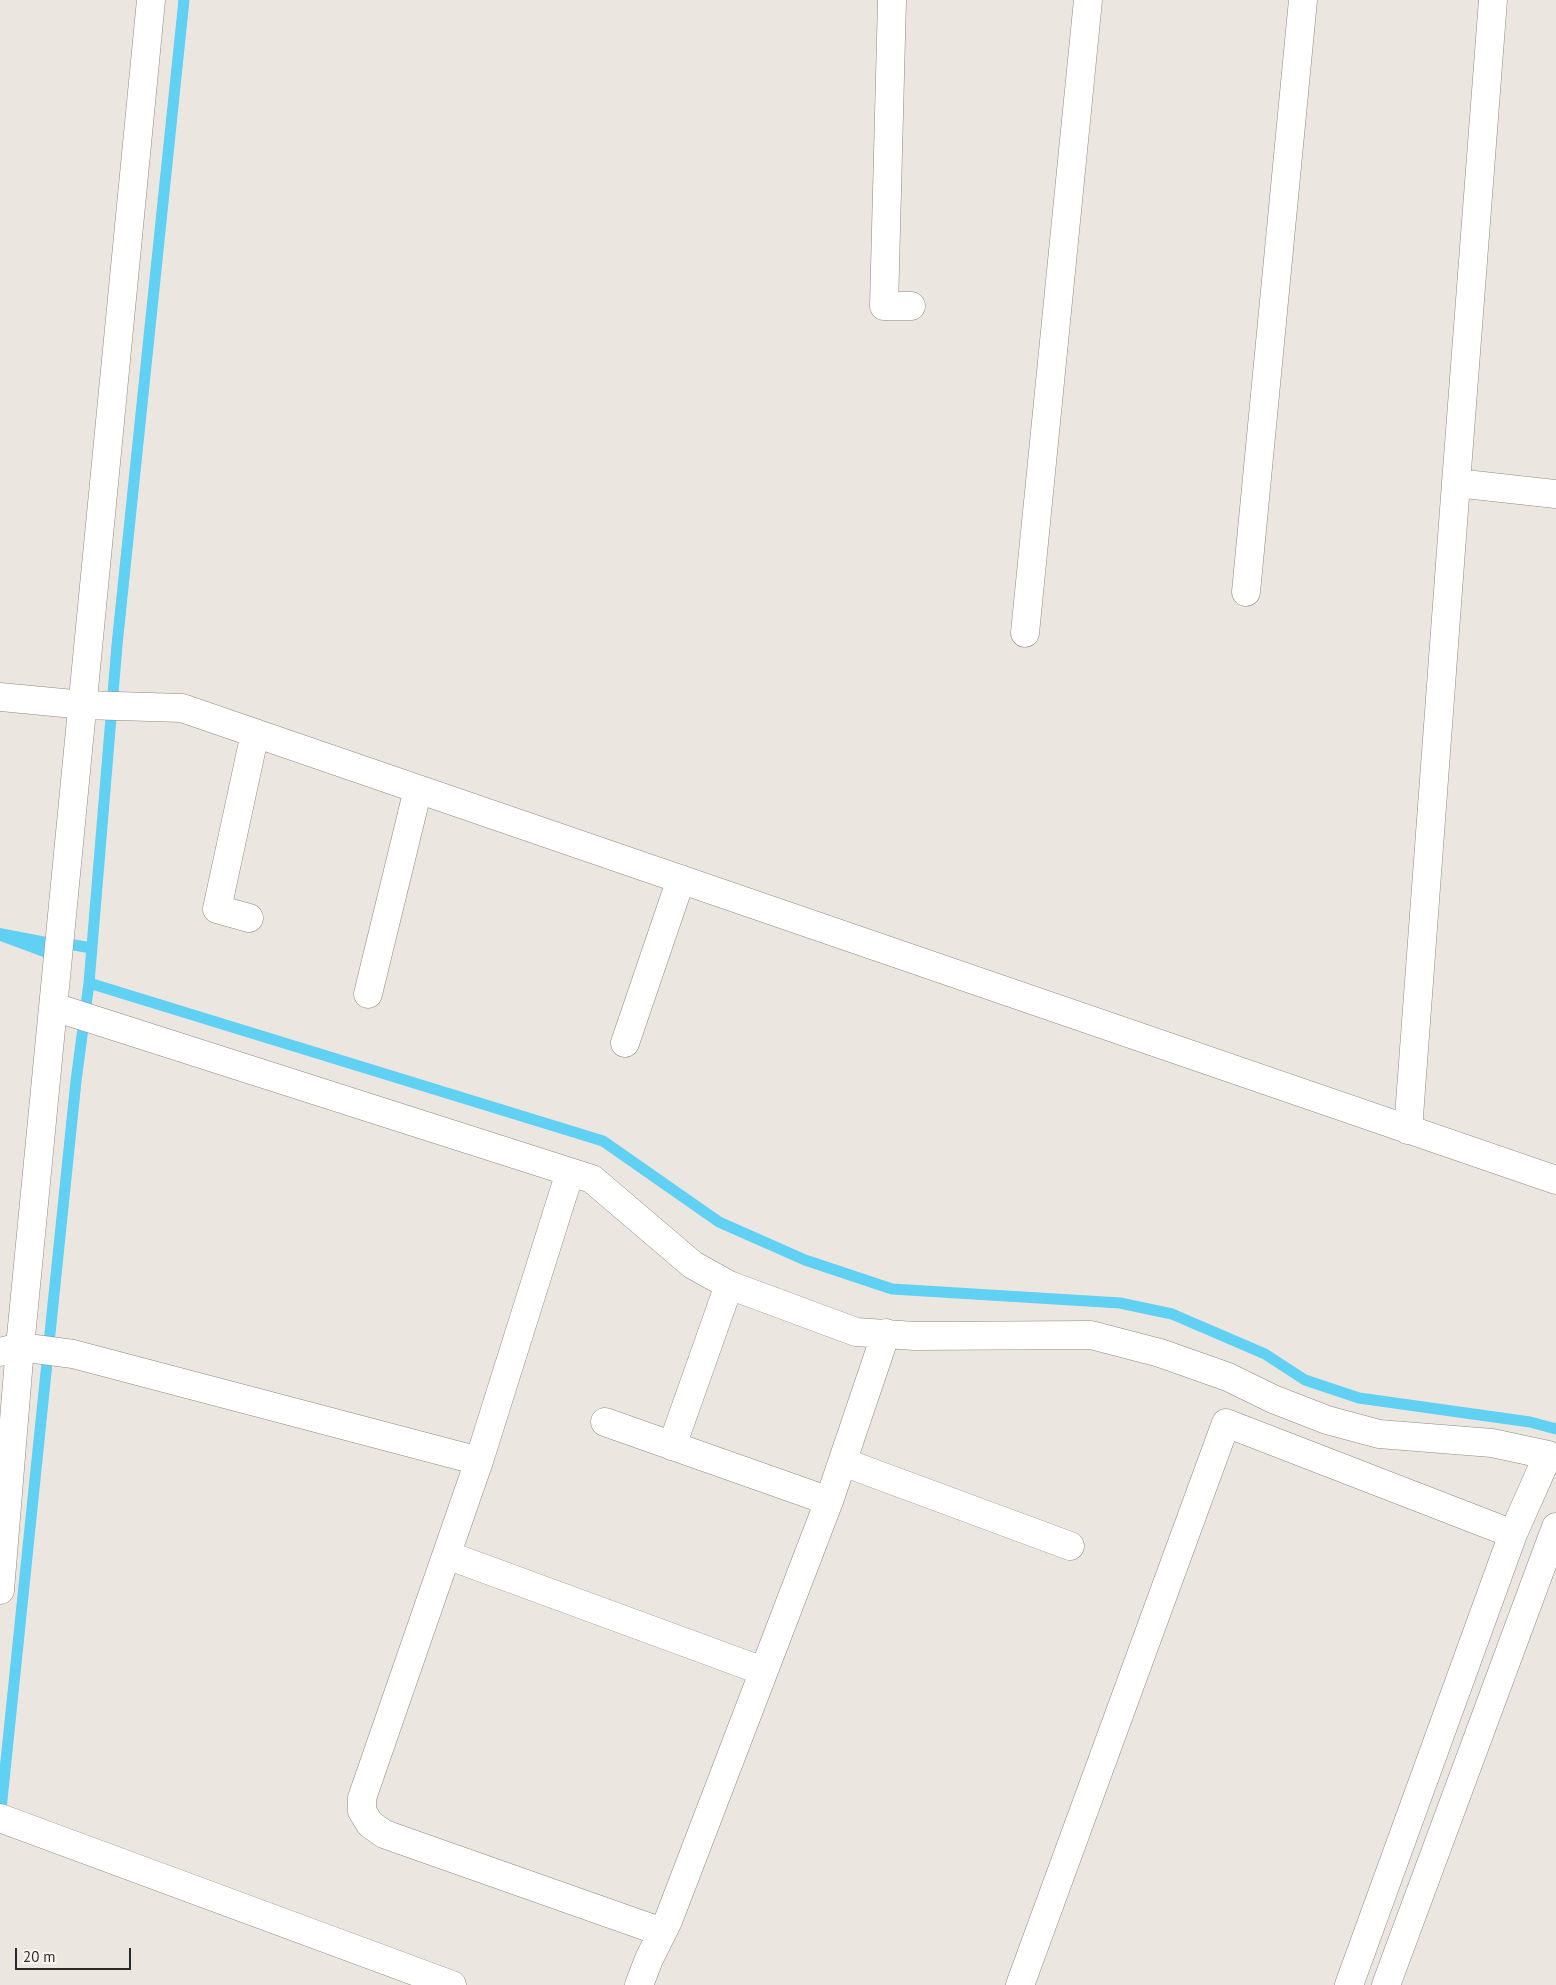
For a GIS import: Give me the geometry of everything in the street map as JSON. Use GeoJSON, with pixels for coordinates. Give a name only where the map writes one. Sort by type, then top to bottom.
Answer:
{"type":"FeatureCollection","features":[{"type":"Feature","properties":{"kind":"street"},"geometry":{"type":"LineString","coordinates":[[0,1590],[10,1349],[54,1007],[151,0]]}},
{"type":"Feature","properties":{"kind":"street"},"geometry":{"type":"LineString","coordinates":[[892,0],[884,306],[911,306]]}},
{"type":"Feature","properties":{"kind":"street"},"geometry":{"type":"LineString","coordinates":[[1025,633],[1088,0]]}},
{"type":"Feature","properties":{"kind":"street"},"geometry":{"type":"LineString","coordinates":[[1246,592],[1303,0]]}},
{"type":"Feature","properties":{"kind":"street"},"geometry":{"type":"LineString","coordinates":[[1408,1130],[1493,0]]}},
{"type":"Feature","properties":{"kind":"street"},"geometry":{"type":"LineString","coordinates":[[1456,482],[1556,494]]}},
{"type":"Feature","properties":{"kind":"street"},"geometry":{"type":"LineString","coordinates":[[0,697],[84,705],[182,708],[1556,1180]]}},
{"type":"Feature","properties":{"kind":"street"},"geometry":{"type":"LineString","coordinates":[[249,918],[216,909],[255,733]]}},
{"type":"Feature","properties":{"kind":"street"},"geometry":{"type":"LineString","coordinates":[[368,994],[418,789]]}},
{"type":"Feature","properties":{"kind":"street"},"geometry":{"type":"LineString","coordinates":[[625,1043],[681,879]]}},
{"type":"Feature","properties":{"kind":"street"},"geometry":{"type":"LineString","coordinates":[[54,1007],[592,1179],[693,1265],[729,1285],[856,1332],[915,1336],[1091,1335],[1160,1352],[1228,1377],[1273,1399],[1327,1420],[1379,1434],[1492,1443],[1548,1455],[1513,1534],[1349,1985]]}},
{"type":"Feature","properties":{"kind":"street"},"geometry":{"type":"LineString","coordinates":[[570,1172],[479,1461],[362,1798],[362,1811],[370,1824],[384,1834],[662,1932]]}},
{"type":"Feature","properties":{"kind":"street"},"geometry":{"type":"LineString","coordinates":[[672,1446],[729,1285]]}},
{"type":"Feature","properties":{"kind":"street"},"geometry":{"type":"LineString","coordinates":[[639,1985],[662,1932],[844,1462],[886,1333]]}},
{"type":"Feature","properties":{"kind":"street"},"geometry":{"type":"LineString","coordinates":[[10,1349],[73,1354],[479,1461]]}},
{"type":"Feature","properties":{"kind":"street"},"geometry":{"type":"LineString","coordinates":[[605,1422],[828,1501]]}},
{"type":"Feature","properties":{"kind":"street"},"geometry":{"type":"LineString","coordinates":[[1020,1985],[1226,1423],[1513,1534]]}},
{"type":"Feature","properties":{"kind":"street"},"geometry":{"type":"LineString","coordinates":[[844,1462],[1070,1546]]}},
{"type":"Feature","properties":{"kind":"street"},"geometry":{"type":"LineString","coordinates":[[1359,1958],[1389,1978],[1556,1526]]}},
{"type":"Feature","properties":{"kind":"street"},"geometry":{"type":"LineString","coordinates":[[446,1555],[764,1671]]}},
{"type":"Feature","properties":{"kind":"street"},"geometry":{"type":"LineString","coordinates":[[1485,1610],[1520,1623]]}},
{"type":"Feature","properties":{"kind":"street"},"geometry":{"type":"LineString","coordinates":[[0,1818],[452,1985]]}},
{"type":"Feature","properties":{"kind":"street"},"geometry":{"type":"LineString","coordinates":[[1393,1865],[1426,1878]]}},
{"type":"Feature","properties":{"kind":"water"},"geometry":{"type":"Polygon","coordinates":[[[0,928],[47,937],[46,958],[0,941],[0,928]]]}},
{"type":"Feature","properties":{"kind":"waterway"},"geometry":{"type":"LineString","coordinates":[[0,1819],[76,1081],[89,983],[117,645],[184,0]]}},
{"type":"Feature","properties":{"kind":"waterway"},"geometry":{"type":"LineString","coordinates":[[58,942],[91,948]]}},
{"type":"Feature","properties":{"kind":"waterway"},"geometry":{"type":"LineString","coordinates":[[89,983],[603,1141],[719,1222],[805,1260],[892,1289],[1120,1303],[1172,1314],[1265,1354],[1305,1380],[1359,1398],[1530,1422],[1556,1429]]}}]}
